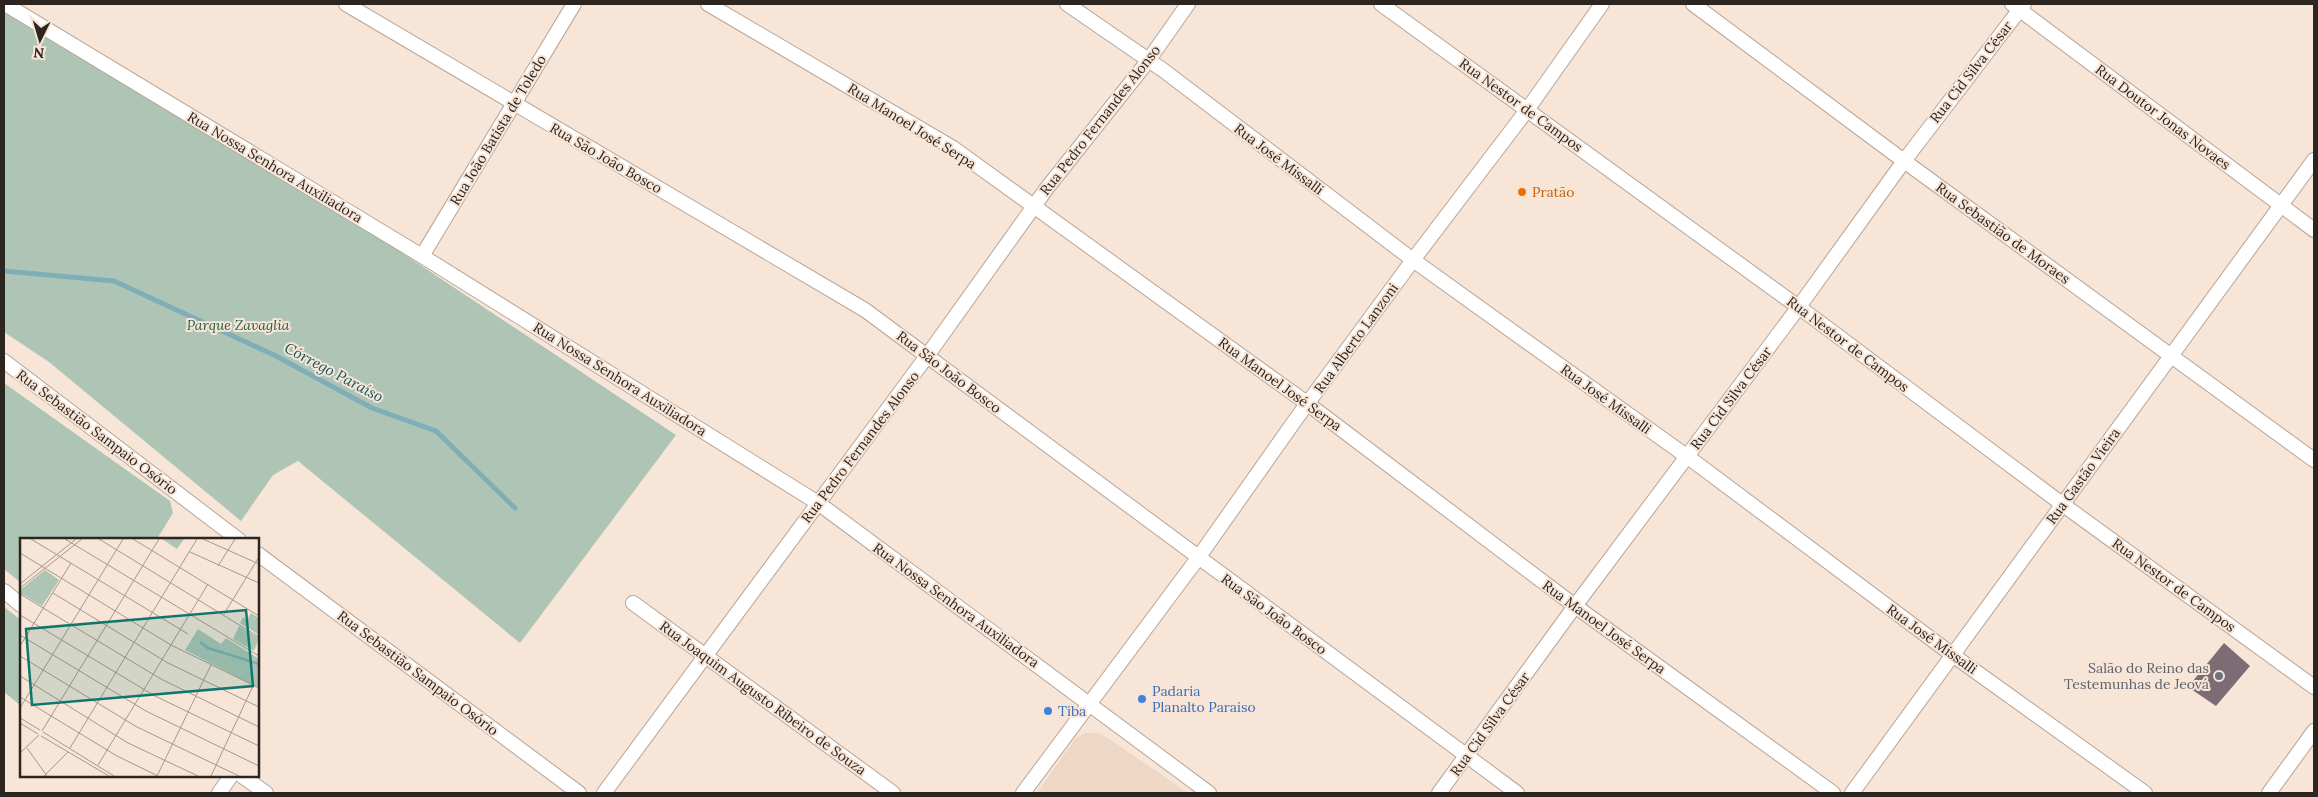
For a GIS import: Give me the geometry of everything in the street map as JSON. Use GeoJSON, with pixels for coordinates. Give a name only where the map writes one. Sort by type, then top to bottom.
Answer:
{"type":"FeatureCollection","features":[{"type":"Feature","properties":{"kind":"street","name":"Rua Nossa Senhora Auxiliadora"},"geometry":{"type":"LineString","coordinates":[[5,4],[422,256],[818,503],[1209,793]]}},
{"type":"Feature","properties":{"kind":"street","name":"Rua São João Bosco"},"geometry":{"type":"LineString","coordinates":[[346,4],[865,310],[1517,793]]}},
{"type":"Feature","properties":{"kind":"street","name":"Rua João Batista de Toledo"},"geometry":{"type":"LineString","coordinates":[[422,256],[574,4]]}},
{"type":"Feature","properties":{"kind":"street","name":"Rua Manoel José Serpa"},"geometry":{"type":"LineString","coordinates":[[708,4],[953,148],[1308,404],[1575,606],[1832,793]]}},
{"type":"Feature","properties":{"kind":"street","name":"Rua José Missalli"},"geometry":{"type":"LineString","coordinates":[[1067,4],[1148,61],[1413,260],[1686,457],[1954,656],[2145,793]]}},
{"type":"Feature","properties":{"kind":"street","name":"Rua Pedro Fernandes Alonso"},"geometry":{"type":"LineString","coordinates":[[604,793],[707,656],[1034,207],[1148,61],[1188,4]]}},
{"type":"Feature","properties":{"kind":"street","name":"Rua Nestor de Campos"},"geometry":{"type":"LineString","coordinates":[[1381,4],[2314,687]]}},
{"type":"Feature","properties":{"kind":"street","name":"Rua Alberto Lanzoni"},"geometry":{"type":"LineString","coordinates":[[1023,793],[1198,558],[1413,260],[1527,110],[1602,4]]}},
{"type":"Feature","properties":{"kind":"street","name":"Rua Sebastião de Moraes"},"geometry":{"type":"LineString","coordinates":[[1693,4],[1904,161],[2314,460]]}},
{"type":"Feature","properties":{"kind":"street","name":"Rua Cid Silva César"},"geometry":{"type":"LineString","coordinates":[[1439,793],[1468,756],[1575,606],[1798,308],[2018,6]]}},
{"type":"Feature","properties":{"kind":"street","name":"Rua Doutor Jonas Novaes"},"geometry":{"type":"LineString","coordinates":[[2018,6],[2314,230]]}},
{"type":"Feature","properties":{"kind":"street","name":"Rua Gastão Vieira"},"geometry":{"type":"LineString","coordinates":[[1852,793],[1954,656],[2062,504],[2314,160]]}},
{"type":"Feature","properties":{"kind":"street","name":"Rua Sebastião Sampaio Osório"},"geometry":{"type":"LineString","coordinates":[[4,361],[236,538]]}},
{"type":"Feature","properties":{"kind":"street","name":"Rua Sebastião Sampaio Osório"},"geometry":{"type":"LineString","coordinates":[[259,555],[578,793]]}},
{"type":"Feature","properties":{"kind":"street"},"geometry":{"type":"LineString","coordinates":[[4,592],[20,604]]}},
{"type":"Feature","properties":{"kind":"street","name":"Rua Joaquim Augusto Ribeiro de Souza"},"geometry":{"type":"LineString","coordinates":[[632,603],[893,793]]}},
{"type":"Feature","properties":{"kind":"street"},"geometry":{"type":"LineString","coordinates":[[2269,793],[2314,731]]}},
{"type":"Feature","properties":{"kind":"street"},"geometry":{"type":"LineString","coordinates":[[219,793],[230,777]]}},
{"type":"Feature","properties":{"kind":"street"},"geometry":{"type":"LineString","coordinates":[[243,777],[266,793]]}},
{"type":"Feature","properties":{"kind":"shaded area"},"geometry":{"type":"Polygon","coordinates":[[[1085,733],[1098,733],[1108,738],[1188,793],[1037,793],[1075,739],[1085,733]]]}},
{"type":"Feature","properties":{"kind":"green space","name":"Parque Zavaglia"},"geometry":{"type":"Polygon","coordinates":[[[4,12],[348,217],[676,435],[520,643],[298,461],[273,475],[241,521],[49,362],[4,332],[4,12]]]}},
{"type":"Feature","properties":{"kind":"green space"},"geometry":{"type":"Polygon","coordinates":[[[4,383],[170,501],[173,513],[158,538],[20,538],[20,582],[4,569],[4,383]]]}},
{"type":"Feature","properties":{"kind":"green space"},"geometry":{"type":"Polygon","coordinates":[[[4,607],[20,619],[20,705],[4,692],[4,607]]]}},
{"type":"Feature","properties":{"kind":"building","name":"Salão do Reino das Testemunhas de Jeová"},"geometry":{"type":"Polygon","coordinates":[[[2224,643],[2250,666],[2216,706],[2188,687],[2224,643]]]}},
{"type":"Feature","properties":{"kind":"waterway","name":"Córrego Paraíso"},"geometry":{"type":"LineString","coordinates":[[4,271],[114,281],[276,356],[372,408],[436,431],[515,508]]}},
{"type":"Feature","properties":{"kind":"place","name":"Pratão"},"geometry":{"type":"Point","coordinates":[1522,192]}},
{"type":"Feature","properties":{"kind":"place","name":"Salão do Reino das Testemunhas de Jeová"},"geometry":{"type":"Point","coordinates":[2219,676]}},
{"type":"Feature","properties":{"kind":"place","name":"Padaria Planalto Paraiso"},"geometry":{"type":"Point","coordinates":[1142,699]}},
{"type":"Feature","properties":{"kind":"place","name":"Tiba"},"geometry":{"type":"Point","coordinates":[1048,711]}}]}
